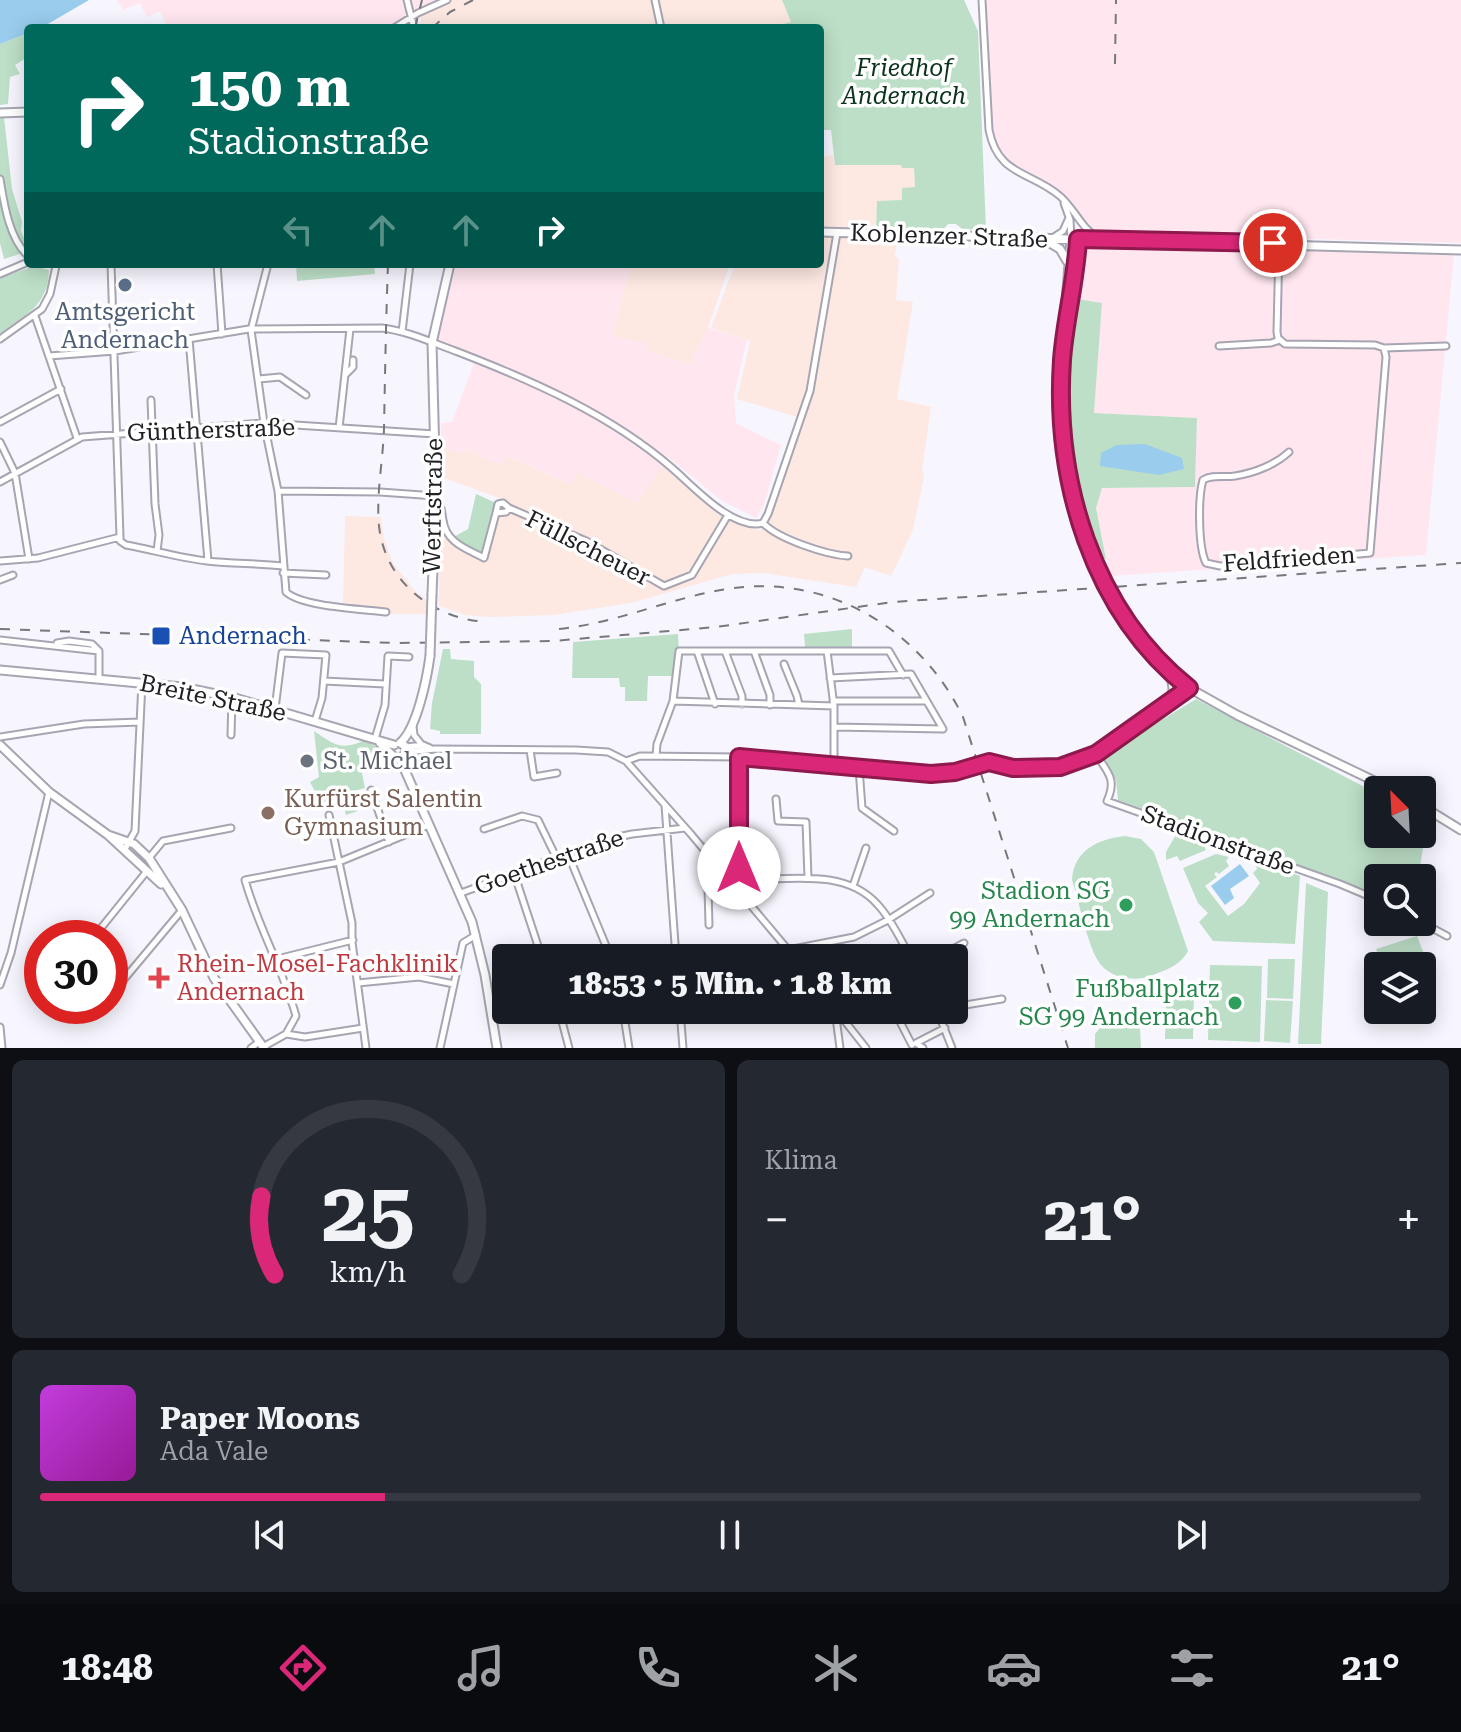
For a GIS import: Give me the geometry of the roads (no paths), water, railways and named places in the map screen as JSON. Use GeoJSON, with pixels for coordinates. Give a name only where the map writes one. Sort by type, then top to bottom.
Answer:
{"type":"FeatureCollection","features":[{"type":"Feature","properties":{"kind":"street"},"geometry":{"type":"LineString","coordinates":[[407,0],[413,24]]}},
{"type":"Feature","properties":{"kind":"street"},"geometry":{"type":"LineString","coordinates":[[400,24],[447,0]]}},
{"type":"Feature","properties":{"kind":"street"},"geometry":{"type":"LineString","coordinates":[[655,0],[660,24]]}},
{"type":"Feature","properties":{"kind":"street"},"geometry":{"type":"LineString","coordinates":[[982,0],[987,101],[993,145],[1011,168],[1062,198],[1085,229],[1100,240]]}},
{"type":"Feature","properties":{"kind":"street"},"geometry":{"type":"LineString","coordinates":[[0,113],[24,112]]}},
{"type":"Feature","properties":{"kind":"street"},"geometry":{"type":"LineString","coordinates":[[0,179],[18,243],[24,253]]}},
{"type":"Feature","properties":{"kind":"street"},"geometry":{"type":"LineString","coordinates":[[1062,198],[1074,239],[1073,289],[1067,309]]}},
{"type":"Feature","properties":{"kind":"street"},"geometry":{"type":"LineString","coordinates":[[1068,262],[1060,249],[1046,239],[1063,231],[1070,217]]}},
{"type":"Feature","properties":{"kind":"street"},"geometry":{"type":"LineString","coordinates":[[1077,220],[1068,262],[1061,394],[1064,441],[1073,493],[1094,560],[1114,603],[1132,630],[1189,688],[1237,715],[1364,776]]}},
{"type":"Feature","properties":{"kind":"street","name":"Koblenzer Straße"},"geometry":{"type":"LineString","coordinates":[[824,232],[1461,250]]}},
{"type":"Feature","properties":{"kind":"street"},"geometry":{"type":"LineString","coordinates":[[763,523],[810,391],[837,233]]}},
{"type":"Feature","properties":{"kind":"street"},"geometry":{"type":"LineString","coordinates":[[1248,243],[1266,252],[1272,260]]}},
{"type":"Feature","properties":{"kind":"street"},"geometry":{"type":"LineString","coordinates":[[1276,244],[1272,266],[1278,272]]}},
{"type":"Feature","properties":{"kind":"street"},"geometry":{"type":"LineString","coordinates":[[1276,244],[1277,332],[1280,340]]}},
{"type":"Feature","properties":{"kind":"street"},"geometry":{"type":"LineString","coordinates":[[0,274],[24,261]]}},
{"type":"Feature","properties":{"kind":"street"},"geometry":{"type":"LineString","coordinates":[[0,339],[35,316],[50,294],[54,268]]}},
{"type":"Feature","properties":{"kind":"street"},"geometry":{"type":"LineString","coordinates":[[111,268],[120,537],[126,545],[208,561],[283,566]]}},
{"type":"Feature","properties":{"kind":"street"},"geometry":{"type":"LineString","coordinates":[[217,268],[222,334]]}},
{"type":"Feature","properties":{"kind":"street"},"geometry":{"type":"LineString","coordinates":[[267,268],[251,330],[264,423],[278,491],[284,586],[289,596],[386,612]]}},
{"type":"Feature","properties":{"kind":"street"},"geometry":{"type":"LineString","coordinates":[[402,332],[410,268]]}},
{"type":"Feature","properties":{"kind":"street","name":"Werftstraße"},"geometry":{"type":"LineString","coordinates":[[400,747],[413,728],[430,656],[436,496],[432,343],[449,268]]}},
{"type":"Feature","properties":{"kind":"street"},"geometry":{"type":"LineString","coordinates":[[35,316],[77,438]]}},
{"type":"Feature","properties":{"kind":"street"},"geometry":{"type":"LineString","coordinates":[[339,428],[350,329]]}},
{"type":"Feature","properties":{"kind":"street"},"geometry":{"type":"LineString","coordinates":[[49,356],[115,351],[251,330],[386,329],[402,332],[549,391],[634,437],[728,515],[763,523],[773,531],[830,555],[848,556]]}},
{"type":"Feature","properties":{"kind":"street"},"geometry":{"type":"LineString","coordinates":[[189,339],[208,561]]}},
{"type":"Feature","properties":{"kind":"street"},"geometry":{"type":"LineString","coordinates":[[1219,346],[1280,340],[1291,345],[1446,346]]}},
{"type":"Feature","properties":{"kind":"street","name":"Feldfrieden"},"geometry":{"type":"LineString","coordinates":[[1289,452],[1280,460],[1252,472],[1238,476],[1211,476],[1203,480],[1202,554],[1208,564],[1242,565],[1370,553],[1386,357],[1384,348]]}},
{"type":"Feature","properties":{"kind":"street"},"geometry":{"type":"LineString","coordinates":[[345,375],[353,367],[353,360]]}},
{"type":"Feature","properties":{"kind":"street"},"geometry":{"type":"LineString","coordinates":[[259,379],[280,377],[306,395]]}},
{"type":"Feature","properties":{"kind":"street"},"geometry":{"type":"LineString","coordinates":[[0,422],[61,389]]}},
{"type":"Feature","properties":{"kind":"street"},"geometry":{"type":"LineString","coordinates":[[151,400],[159,535],[157,551]]}},
{"type":"Feature","properties":{"kind":"street","name":"Güntherstraße"},"geometry":{"type":"LineString","coordinates":[[0,482],[77,438],[264,423],[435,434]]}},
{"type":"Feature","properties":{"kind":"street"},"geometry":{"type":"LineString","coordinates":[[0,442],[15,473],[29,559]]}},
{"type":"Feature","properties":{"kind":"street"},"geometry":{"type":"LineString","coordinates":[[278,491],[436,496]]}},
{"type":"Feature","properties":{"kind":"street","name":"Füllscheuer"},"geometry":{"type":"LineString","coordinates":[[436,496],[451,541],[484,558],[498,504],[501,503],[588,542],[664,586],[692,575],[728,515]]}},
{"type":"Feature","properties":{"kind":"street"},"geometry":{"type":"LineString","coordinates":[[0,561],[29,559],[120,537]]}},
{"type":"Feature","properties":{"kind":"street"},"geometry":{"type":"LineString","coordinates":[[283,573],[326,575]]}},
{"type":"Feature","properties":{"kind":"street"},"geometry":{"type":"LineString","coordinates":[[0,580],[13,575]]}},
{"type":"Feature","properties":{"kind":"street"},"geometry":{"type":"LineString","coordinates":[[0,640],[52,645],[69,641],[92,644],[99,651],[99,678]]}},
{"type":"Feature","properties":{"kind":"street"},"geometry":{"type":"LineString","coordinates":[[656,756],[657,744],[673,701],[679,651],[889,651],[903,675]]}},
{"type":"Feature","properties":{"kind":"street"},"geometry":{"type":"LineString","coordinates":[[697,651],[715,704]]}},
{"type":"Feature","properties":{"kind":"street"},"geometry":{"type":"LineString","coordinates":[[725,651],[742,696],[742,704]]}},
{"type":"Feature","properties":{"kind":"street"},"geometry":{"type":"LineString","coordinates":[[754,651],[770,695],[770,705]]}},
{"type":"Feature","properties":{"kind":"street"},"geometry":{"type":"LineString","coordinates":[[827,651],[834,703],[834,765]]}},
{"type":"Feature","properties":{"kind":"street"},"geometry":{"type":"LineString","coordinates":[[275,709],[282,653],[326,655],[315,721]]}},
{"type":"Feature","properties":{"kind":"street"},"geometry":{"type":"LineString","coordinates":[[376,737],[385,705],[388,656],[409,657]]}},
{"type":"Feature","properties":{"kind":"street"},"geometry":{"type":"LineString","coordinates":[[784,664],[799,705]]}},
{"type":"Feature","properties":{"kind":"street","name":"Breite Straße"},"geometry":{"type":"LineString","coordinates":[[0,670],[142,681],[232,698],[376,737],[400,747]]}},
{"type":"Feature","properties":{"kind":"street"},"geometry":{"type":"LineString","coordinates":[[1169,671],[1171,702]]}},
{"type":"Feature","properties":{"kind":"street"},"geometry":{"type":"LineString","coordinates":[[830,678],[911,674],[943,729],[834,727]]}},
{"type":"Feature","properties":{"kind":"street"},"geometry":{"type":"LineString","coordinates":[[126,845],[135,831],[142,681]]}},
{"type":"Feature","properties":{"kind":"street"},"geometry":{"type":"LineString","coordinates":[[324,681],[385,684]]}},
{"type":"Feature","properties":{"kind":"street"},"geometry":{"type":"LineString","coordinates":[[626,761],[640,756],[739,757],[931,774],[955,772],[989,762],[1013,768],[1060,767],[1096,754],[1189,688]]}},
{"type":"Feature","properties":{"kind":"street"},"geometry":{"type":"LineString","coordinates":[[231,735],[232,698]]}},
{"type":"Feature","properties":{"kind":"street"},"geometry":{"type":"LineString","coordinates":[[673,701],[770,705],[926,701]]}},
{"type":"Feature","properties":{"kind":"street"},"geometry":{"type":"LineString","coordinates":[[0,737],[84,724],[140,722]]}},
{"type":"Feature","properties":{"kind":"street"},"geometry":{"type":"LineString","coordinates":[[413,728],[423,745]]}},
{"type":"Feature","properties":{"kind":"street"},"geometry":{"type":"LineString","coordinates":[[0,745],[49,792],[108,835],[142,849],[182,910],[214,978],[262,1046]]}},
{"type":"Feature","properties":{"kind":"street"},"geometry":{"type":"LineString","coordinates":[[400,747],[423,745],[435,749]]}},
{"type":"Feature","properties":{"kind":"street"},"geometry":{"type":"LineString","coordinates":[[400,747],[608,752],[626,761],[783,944]]}},
{"type":"Feature","properties":{"kind":"street"},"geometry":{"type":"LineString","coordinates":[[400,747],[395,758],[400,759],[401,767],[430,824],[476,935],[497,1048]]}},
{"type":"Feature","properties":{"kind":"street"},"geometry":{"type":"LineString","coordinates":[[530,750],[534,777],[557,773]]}},
{"type":"Feature","properties":{"kind":"street","name":"Stadionstraße"},"geometry":{"type":"LineString","coordinates":[[1096,754],[1112,780],[1107,801],[1364,894]]}},
{"type":"Feature","properties":{"kind":"street"},"geometry":{"type":"LineString","coordinates":[[739,757],[739,868],[749,880]]}},
{"type":"Feature","properties":{"kind":"street"},"geometry":{"type":"LineString","coordinates":[[859,768],[862,808],[894,831]]}},
{"type":"Feature","properties":{"kind":"street"},"geometry":{"type":"LineString","coordinates":[[371,790],[389,842]]}},
{"type":"Feature","properties":{"kind":"street"},"geometry":{"type":"LineString","coordinates":[[0,985],[11,953],[49,792]]}},
{"type":"Feature","properties":{"kind":"street"},"geometry":{"type":"LineString","coordinates":[[776,799],[778,821],[806,822],[808,878]]}},
{"type":"Feature","properties":{"kind":"street"},"geometry":{"type":"LineString","coordinates":[[664,804],[675,944]]}},
{"type":"Feature","properties":{"kind":"street"},"geometry":{"type":"LineString","coordinates":[[329,815],[352,923],[366,1048]]}},
{"type":"Feature","properties":{"kind":"street"},"geometry":{"type":"LineString","coordinates":[[1436,815],[1461,830]]}},
{"type":"Feature","properties":{"kind":"street"},"geometry":{"type":"LineString","coordinates":[[484,829],[522,816],[538,820],[556,857]]}},
{"type":"Feature","properties":{"kind":"street"},"geometry":{"type":"LineString","coordinates":[[251,1048],[286,1034],[296,1016],[254,912],[245,880],[339,862],[430,824]]}},
{"type":"Feature","properties":{"kind":"street"},"geometry":{"type":"LineString","coordinates":[[140,863],[149,858],[163,841],[231,828]]}},
{"type":"Feature","properties":{"kind":"street","name":"Goethestraße"},"geometry":{"type":"LineString","coordinates":[[461,893],[604,840],[686,828]]}},
{"type":"Feature","properties":{"kind":"street"},"geometry":{"type":"LineString","coordinates":[[126,845],[166,888]]}},
{"type":"Feature","properties":{"kind":"street"},"geometry":{"type":"LineString","coordinates":[[853,886],[866,848]]}},
{"type":"Feature","properties":{"kind":"street"},"geometry":{"type":"LineString","coordinates":[[707,852],[709,925]]}},
{"type":"Feature","properties":{"kind":"street"},"geometry":{"type":"LineString","coordinates":[[568,854],[605,944]]}},
{"type":"Feature","properties":{"kind":"street"},"geometry":{"type":"LineString","coordinates":[[728,879],[739,868]]}},
{"type":"Feature","properties":{"kind":"street"},"geometry":{"type":"LineString","coordinates":[[108,920],[147,871]]}},
{"type":"Feature","properties":{"kind":"street"},"geometry":{"type":"LineString","coordinates":[[514,873],[537,944]]}},
{"type":"Feature","properties":{"kind":"street"},"geometry":{"type":"LineString","coordinates":[[738,891],[749,880],[808,878],[853,886],[878,905],[903,944]]}},
{"type":"Feature","properties":{"kind":"street"},"geometry":{"type":"LineString","coordinates":[[818,944],[854,937],[930,893]]}},
{"type":"Feature","properties":{"kind":"street"},"geometry":{"type":"LineString","coordinates":[[128,974],[182,910]]}},
{"type":"Feature","properties":{"kind":"street"},"geometry":{"type":"LineString","coordinates":[[1436,930],[1447,936]]}},
{"type":"Feature","properties":{"kind":"street"},"geometry":{"type":"LineString","coordinates":[[440,1048],[463,943],[476,935]]}},
{"type":"Feature","properties":{"kind":"street"},"geometry":{"type":"LineString","coordinates":[[273,960],[353,940]]}},
{"type":"Feature","properties":{"kind":"street"},"geometry":{"type":"LineString","coordinates":[[358,983],[419,977],[454,984]]}},
{"type":"Feature","properties":{"kind":"street"},"geometry":{"type":"LineString","coordinates":[[968,1005],[1002,999]]}},
{"type":"Feature","properties":{"kind":"street"},"geometry":{"type":"LineString","coordinates":[[563,1024],[569,1048]]}},
{"type":"Feature","properties":{"kind":"street"},"geometry":{"type":"LineString","coordinates":[[625,1024],[629,1048]]}},
{"type":"Feature","properties":{"kind":"street"},"geometry":{"type":"LineString","coordinates":[[681,1024],[683,1048]]}},
{"type":"Feature","properties":{"kind":"street"},"geometry":{"type":"LineString","coordinates":[[837,1024],[840,1048]]}},
{"type":"Feature","properties":{"kind":"street"},"geometry":{"type":"LineString","coordinates":[[846,1024],[866,1048]]}},
{"type":"Feature","properties":{"kind":"street"},"geometry":{"type":"LineString","coordinates":[[901,1024],[911,1045]]}},
{"type":"Feature","properties":{"kind":"street"},"geometry":{"type":"LineString","coordinates":[[943,1024],[952,1048]]}},
{"type":"Feature","properties":{"kind":"street"},"geometry":{"type":"LineString","coordinates":[[0,1027],[1,1046]]}},
{"type":"Feature","properties":{"kind":"street"},"geometry":{"type":"LineString","coordinates":[[286,1034],[305,1037],[363,1028]]}},
{"type":"Feature","properties":{"kind":"street"},"geometry":{"type":"LineString","coordinates":[[911,1045],[945,1028]]}},
{"type":"Feature","properties":{"kind":"street"},"geometry":{"type":"LineString","coordinates":[[911,1045],[923,1048]]}},
{"type":"Feature","properties":{"kind":"water"},"geometry":{"type":"Polygon","coordinates":[[[0,0],[89,0],[48,24],[24,24],[24,35],[0,44],[0,0]]]}},
{"type":"Feature","properties":{"kind":"water"},"geometry":{"type":"Polygon","coordinates":[[[1145,444],[1182,458],[1184,469],[1159,475],[1100,466],[1101,453],[1117,445],[1145,444]]]}},
{"type":"Feature","properties":{"kind":"water"},"geometry":{"type":"Polygon","coordinates":[[[1240,864],[1249,876],[1230,889],[1234,898],[1225,905],[1211,886],[1240,864]]]}},
{"type":"Feature","properties":{"kind":"railway"},"geometry":{"type":"LineString","coordinates":[[416,24],[422,0]]}},
{"type":"Feature","properties":{"kind":"railway"},"geometry":{"type":"LineString","coordinates":[[436,24],[450,12],[473,0]]}},
{"type":"Feature","properties":{"kind":"railway"},"geometry":{"type":"LineString","coordinates":[[1115,64],[1116,0]]}},
{"type":"Feature","properties":{"kind":"railway"},"geometry":{"type":"LineString","coordinates":[[388,268],[384,429],[378,502],[383,546],[391,564],[415,594],[448,614],[487,622]]}},
{"type":"Feature","properties":{"kind":"railway"},"geometry":{"type":"LineString","coordinates":[[0,629],[394,643],[553,641],[716,627],[893,602],[1461,563]]}},
{"type":"Feature","properties":{"kind":"railway"},"geometry":{"type":"LineString","coordinates":[[559,629],[602,621],[706,593],[764,586],[800,590],[834,599],[896,633],[922,657],[945,685],[963,717],[1068,1048]]}},
{"type":"Feature","properties":{"kind":"place","name":"Amtsgericht Andernach"},"geometry":{"type":"Point","coordinates":[125,285]}},
{"type":"Feature","properties":{"kind":"place","name":"Andernach"},"geometry":{"type":"Point","coordinates":[161,636]}},
{"type":"Feature","properties":{"kind":"place","name":"St. Michael"},"geometry":{"type":"Point","coordinates":[307,761]}},
{"type":"Feature","properties":{"kind":"place","name":"Kurfürst Salentin Gymnasium"},"geometry":{"type":"Point","coordinates":[268,813]}},
{"type":"Feature","properties":{"kind":"place","name":"Stadion SG 99 Andernach"},"geometry":{"type":"Point","coordinates":[1126,905]}},
{"type":"Feature","properties":{"kind":"place","name":"Rhein-Mosel-Fachklinik Andernach"},"geometry":{"type":"Point","coordinates":[159,978]}},
{"type":"Feature","properties":{"kind":"place","name":"Fußballplatz SG 99 Andernach"},"geometry":{"type":"Point","coordinates":[1235,1003]}},
{"type":"Feature","properties":{"kind":"park label","name":"Friedhof Andernach"},"geometry":{"type":"Point","coordinates":[904,82]}}]}
